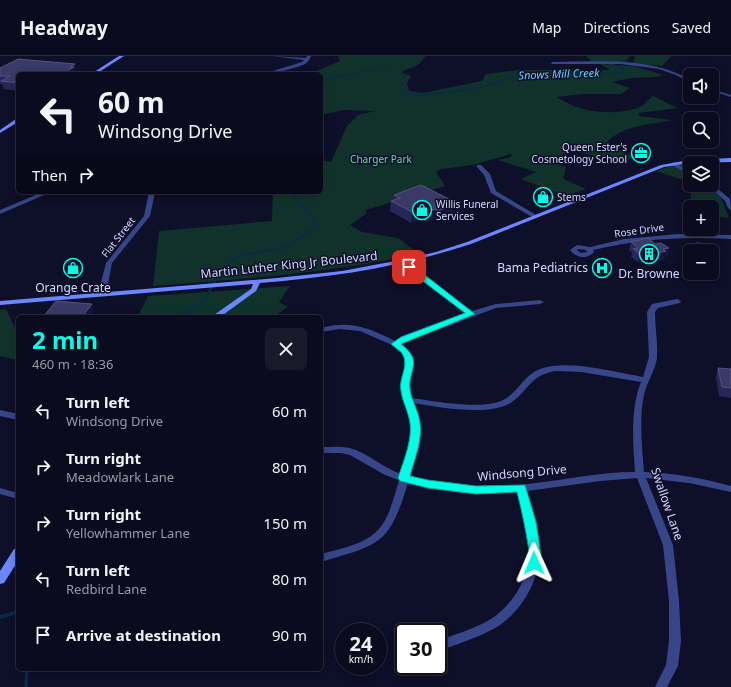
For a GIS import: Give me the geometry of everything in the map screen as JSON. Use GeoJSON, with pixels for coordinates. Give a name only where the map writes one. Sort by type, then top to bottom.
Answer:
{"type":"FeatureCollection","features":[{"type":"Feature","properties":{"kind":"main road"},"geometry":{"type":"LineString","coordinates":[[96,72],[122,56]]}},
{"type":"Feature","properties":{"kind":"main road"},"geometry":{"type":"LineString","coordinates":[[0,132],[16,121]]}},
{"type":"Feature","properties":{"kind":"main road","name":"Martin Luther King Jr Boulevard"},"geometry":{"type":"LineString","coordinates":[[0,303],[258,281],[353,270],[404,262],[447,251],[649,171],[674,164],[731,160]]}},
{"type":"Feature","properties":{"kind":"main road"},"geometry":{"type":"LineString","coordinates":[[218,315],[254,290],[286,278]]}},
{"type":"Feature","properties":{"kind":"main road"},"geometry":{"type":"LineString","coordinates":[[254,290],[258,281]]}},
{"type":"Feature","properties":{"kind":"main road"},"geometry":{"type":"LineString","coordinates":[[0,580],[16,555]]}},
{"type":"Feature","properties":{"kind":"street"},"geometry":{"type":"LineString","coordinates":[[274,56],[308,57]]}},
{"type":"Feature","properties":{"kind":"street"},"geometry":{"type":"LineString","coordinates":[[271,72],[303,62],[308,57]]}},
{"type":"Feature","properties":{"kind":"street"},"geometry":{"type":"LineString","coordinates":[[552,63],[621,63],[660,68],[683,78]]}},
{"type":"Feature","properties":{"kind":"street"},"geometry":{"type":"LineString","coordinates":[[719,92],[731,96]]}},
{"type":"Feature","properties":{"kind":"street"},"geometry":{"type":"LineString","coordinates":[[674,164],[683,169]]}},
{"type":"Feature","properties":{"kind":"street"},"geometry":{"type":"LineString","coordinates":[[480,166],[487,174],[493,192],[534,216]]}},
{"type":"Feature","properties":{"kind":"street"},"geometry":{"type":"LineString","coordinates":[[719,192],[728,200],[731,208]]}},
{"type":"Feature","properties":{"kind":"street"},"geometry":{"type":"LineString","coordinates":[[0,212],[43,194]]}},
{"type":"Feature","properties":{"kind":"street","name":"Flat Street"},"geometry":{"type":"LineString","coordinates":[[102,294],[108,263],[146,216],[152,194]]}},
{"type":"Feature","properties":{"kind":"street","name":"Rose Drive"},"geometry":{"type":"LineString","coordinates":[[590,249],[659,236],[683,236]]}},
{"type":"Feature","properties":{"kind":"street","name":"Rose Drive"},"geometry":{"type":"LineString","coordinates":[[692,236],[731,243]]}},
{"type":"Feature","properties":{"kind":"street","name":"Rose Drive"},"geometry":{"type":"LineString","coordinates":[[713,236],[731,238]]}},
{"type":"Feature","properties":{"kind":"street"},"geometry":{"type":"LineString","coordinates":[[404,262],[471,314]]}},
{"type":"Feature","properties":{"kind":"street","name":"Swallow Lane"},"geometry":{"type":"LineString","coordinates":[[661,687],[672,666],[675,641],[674,601],[668,545],[640,475],[638,412],[640,395],[650,370],[653,357],[651,312],[655,306],[677,301]]}},
{"type":"Feature","properties":{"kind":"street"},"geometry":{"type":"LineString","coordinates":[[396,344],[404,339],[496,306],[540,302]]}},
{"type":"Feature","properties":{"kind":"street"},"geometry":{"type":"LineString","coordinates":[[323,330],[341,326],[354,326],[375,333],[396,344],[404,351],[409,361],[409,370],[405,383],[416,432],[404,478],[385,529],[376,538],[365,544],[323,557]]}},
{"type":"Feature","properties":{"kind":"street"},"geometry":{"type":"LineString","coordinates":[[408,400],[465,407],[494,406],[507,401],[535,374],[544,370],[555,369],[577,370],[645,380]]}},
{"type":"Feature","properties":{"kind":"street"},"geometry":{"type":"LineString","coordinates":[[0,413],[16,417]]}},
{"type":"Feature","properties":{"kind":"street","name":"Windsong Drive"},"geometry":{"type":"LineString","coordinates":[[323,450],[337,449],[348,451],[359,455],[388,473],[404,478],[428,484],[476,490],[521,488],[617,476],[640,475],[690,480],[731,488]]}},
{"type":"Feature","properties":{"kind":"street"},"geometry":{"type":"LineString","coordinates":[[447,643],[493,624],[504,616],[518,601],[527,587],[536,555],[530,522],[521,488]]}},
{"type":"Feature","properties":{"kind":"street"},"geometry":{"type":"LineString","coordinates":[[0,491],[16,495]]}},
{"type":"Feature","properties":{"kind":"green space","name":"Charger Park"},"geometry":{"type":"Polygon","coordinates":[[[338,56],[426,56],[418,65],[401,72],[411,76],[407,83],[409,91],[423,93],[482,81],[486,74],[518,70],[610,70],[600,64],[634,66],[663,75],[656,77],[631,78],[612,82],[630,88],[621,94],[583,94],[557,97],[576,107],[596,112],[617,112],[638,108],[653,96],[677,108],[639,113],[639,116],[672,120],[627,130],[611,138],[605,145],[638,157],[617,163],[573,150],[560,156],[559,165],[566,167],[563,179],[586,189],[566,196],[521,179],[536,172],[498,160],[511,157],[511,154],[473,165],[441,169],[436,172],[445,186],[366,210],[366,214],[350,225],[362,232],[398,238],[419,254],[386,261],[320,271],[153,286],[159,231],[272,221],[273,194],[323,194],[323,160],[331,162],[347,126],[358,115],[375,111],[343,110],[323,115],[323,72],[314,72],[340,61],[338,56]]]}},
{"type":"Feature","properties":{"kind":"green space"},"geometry":{"type":"Polygon","coordinates":[[[586,56],[630,56],[626,62],[592,62],[586,56]]]}},
{"type":"Feature","properties":{"kind":"green space"},"geometry":{"type":"Polygon","coordinates":[[[635,56],[671,56],[662,66],[633,63],[635,56]]]}},
{"type":"Feature","properties":{"kind":"green space"},"geometry":{"type":"Polygon","coordinates":[[[683,161],[683,180],[656,171],[683,161]]]}},
{"type":"Feature","properties":{"kind":"green space"},"geometry":{"type":"Polygon","coordinates":[[[690,192],[719,192],[729,218],[719,217],[719,200],[691,200],[690,192]]]}},
{"type":"Feature","properties":{"kind":"green space"},"geometry":{"type":"Polygon","coordinates":[[[290,286],[279,302],[288,307],[276,315],[138,315],[148,296],[290,286]]]}},
{"type":"Feature","properties":{"kind":"green space"},"geometry":{"type":"Polygon","coordinates":[[[6,309],[16,330],[16,360],[0,356],[0,310],[6,309]]]}},
{"type":"Feature","properties":{"kind":"building"},"geometry":{"type":"Polygon","coordinates":[[[18,59],[75,64],[70,67],[74,67],[65,72],[16,72],[16,83],[1,81],[10,76],[0,76],[0,68],[18,59]]]}},
{"type":"Feature","properties":{"kind":"building"},"geometry":{"type":"Polygon","coordinates":[[[421,185],[455,202],[446,205],[449,207],[440,210],[436,209],[427,212],[421,209],[412,212],[391,201],[400,198],[394,195],[421,185]]]}},
{"type":"Feature","properties":{"kind":"building"},"geometry":{"type":"Polygon","coordinates":[[[648,238],[655,244],[661,243],[669,248],[663,249],[666,251],[649,255],[646,253],[640,254],[633,249],[638,248],[631,242],[648,238]]]}},
{"type":"Feature","properties":{"kind":"building"},"geometry":{"type":"Polygon","coordinates":[[[56,301],[92,304],[84,315],[45,315],[56,301]]]}},
{"type":"Feature","properties":{"kind":"building"},"geometry":{"type":"Polygon","coordinates":[[[718,368],[731,369],[731,388],[722,387],[718,368]]]}},
{"type":"Feature","properties":{"kind":"waterway","name":"Snows Mill Creek"},"geometry":{"type":"LineString","coordinates":[[600,56],[603,61]]}},
{"type":"Feature","properties":{"kind":"waterway","name":"Snows Mill Creek"},"geometry":{"type":"LineString","coordinates":[[402,74],[405,77],[402,87],[408,94],[423,95],[484,87],[521,73],[623,73],[623,68],[610,64]]}},
{"type":"Feature","properties":{"kind":"waterway","name":"Snows Mill Creek"},"geometry":{"type":"LineString","coordinates":[[323,80],[376,69],[392,69]]}},
{"type":"Feature","properties":{"kind":"waterway","name":"Snows Mill Creek"},"geometry":{"type":"LineString","coordinates":[[293,194],[318,226],[313,229]]}},
{"type":"Feature","properties":{"kind":"waterway","name":"Snows Mill Creek"},"geometry":{"type":"LineString","coordinates":[[182,315],[205,299],[219,274],[238,256],[288,247],[314,228]]}},
{"type":"Feature","properties":{"kind":"waterway"},"geometry":{"type":"LineString","coordinates":[[0,617],[16,613]]}},
{"type":"Feature","properties":{"kind":"waterway","name":"Snows Mill Creek"},"geometry":{"type":"LineString","coordinates":[[26,687],[27,671]]}},
{"type":"Feature","properties":{"kind":"place","name":"Queen Ester's Cosmetology School"},"geometry":{"type":"Point","coordinates":[641,153]}},
{"type":"Feature","properties":{"kind":"place","name":"Stems"},"geometry":{"type":"Point","coordinates":[543,197]}},
{"type":"Feature","properties":{"kind":"place","name":"Willis Funeral Services"},"geometry":{"type":"Point","coordinates":[422,210]}},
{"type":"Feature","properties":{"kind":"place","name":"Dr. Browne"},"geometry":{"type":"Point","coordinates":[649,254]}},
{"type":"Feature","properties":{"kind":"place","name":"Orange Crate"},"geometry":{"type":"Point","coordinates":[73,268]}},
{"type":"Feature","properties":{"kind":"place","name":"Bama Pediatrics"},"geometry":{"type":"Point","coordinates":[602,268]}},
{"type":"Feature","properties":{"kind":"route"},"geometry":{"type":"LineString","coordinates":[[409,267],[471,314],[404,339],[396,344],[404,351],[409,361],[405,391],[414,418],[416,432],[404,478],[428,484],[476,490],[521,488],[530,522],[536,555],[534,563]]}}]}
